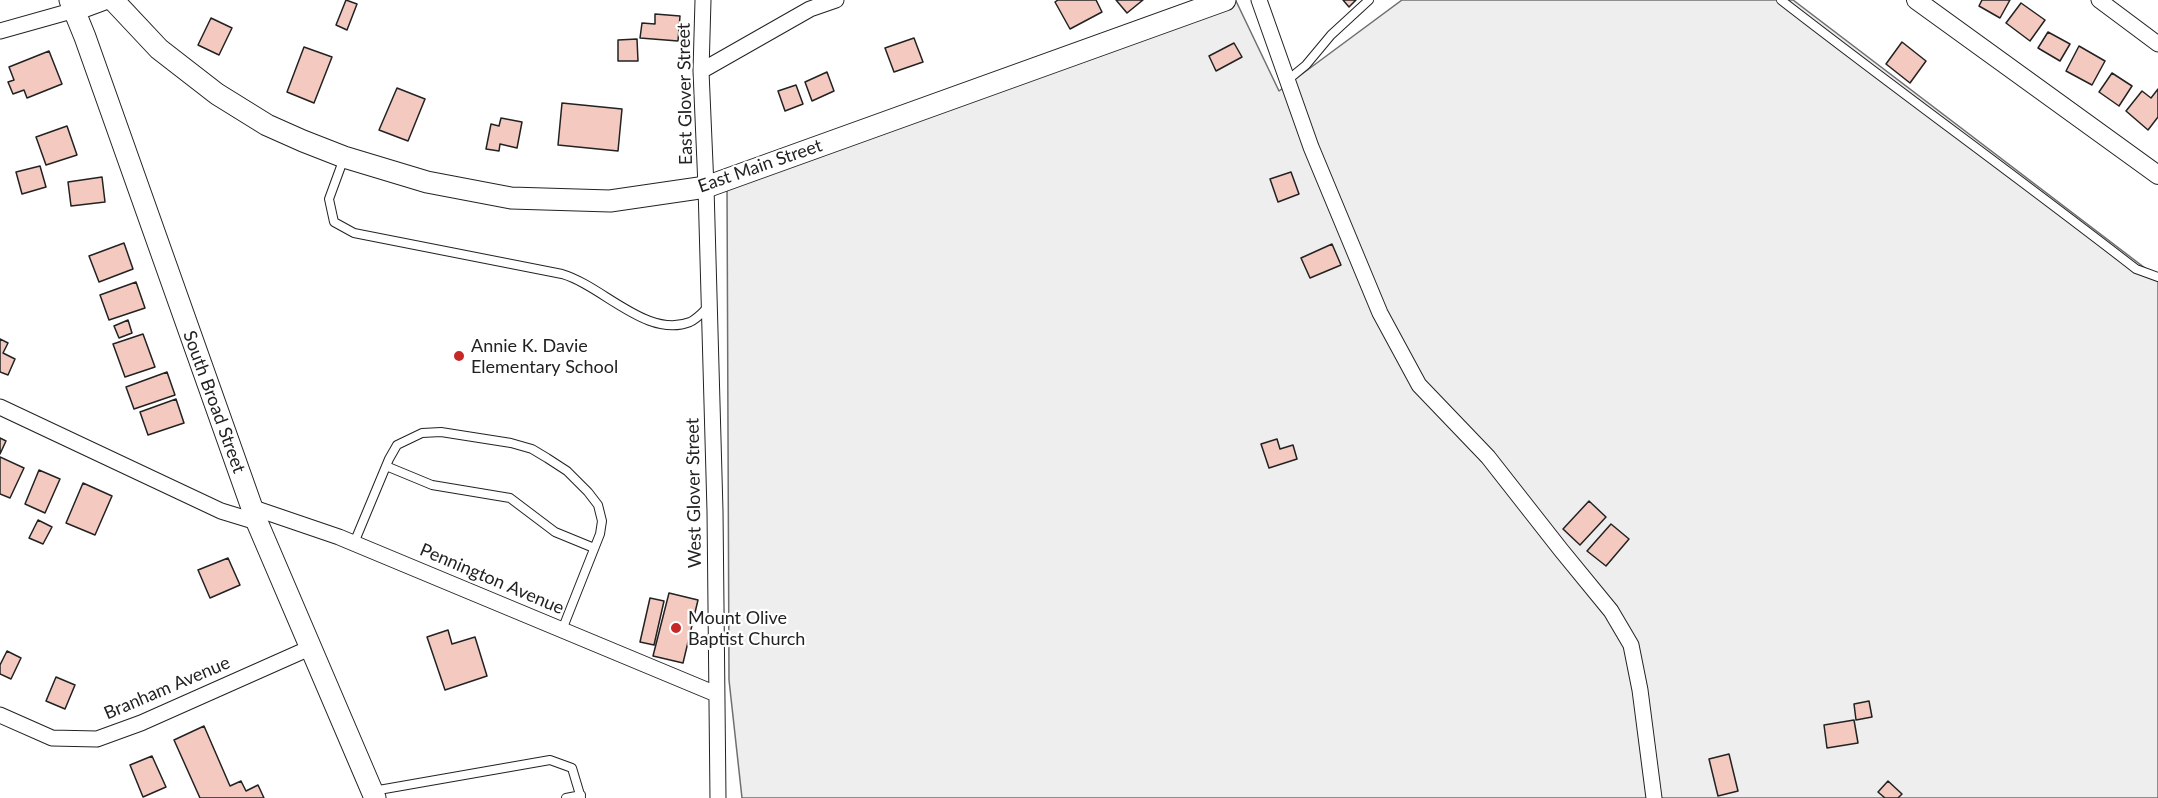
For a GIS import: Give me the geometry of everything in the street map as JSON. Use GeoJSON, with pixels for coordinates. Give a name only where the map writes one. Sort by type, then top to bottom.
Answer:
{"type":"FeatureCollection","features":[{"type":"Feature","properties":{"kind":"main road"},"geometry":{"type":"LineString","coordinates":[[73,5],[102,0]]}},
{"type":"Feature","properties":{"kind":"main road","name":"East Main Street"},"geometry":{"type":"LineString","coordinates":[[113,0],[159,49],[217,94],[267,125],[303,141],[344,157],[427,182],[512,198],[610,201],[706,187],[1225,0]]}},
{"type":"Feature","properties":{"kind":"main road","name":"South Broad Street"},"geometry":{"type":"LineString","coordinates":[[73,5],[254,514],[373,795]]}},
{"type":"Feature","properties":{"kind":"street","name":"East Glover Street"},"geometry":{"type":"LineString","coordinates":[[703,0],[701,71],[706,187]]}},
{"type":"Feature","properties":{"kind":"street"},"geometry":{"type":"LineString","coordinates":[[701,71],[810,9],[836,0]]}},
{"type":"Feature","properties":{"kind":"street"},"geometry":{"type":"LineString","coordinates":[[1259,0],[1289,79],[1311,147],[1380,312],[1419,385],[1488,457],[1611,611],[1631,645],[1640,690],[1654,798]]}},
{"type":"Feature","properties":{"kind":"street"},"geometry":{"type":"LineString","coordinates":[[1916,0],[2158,175]]}},
{"type":"Feature","properties":{"kind":"street"},"geometry":{"type":"LineString","coordinates":[[2099,0],[2158,44]]}},
{"type":"Feature","properties":{"kind":"street"},"geometry":{"type":"LineString","coordinates":[[0,31],[73,5]]}},
{"type":"Feature","properties":{"kind":"street","name":"West Glover Street"},"geometry":{"type":"LineString","coordinates":[[706,187],[715,511],[718,798]]}},
{"type":"Feature","properties":{"kind":"street","name":"Pennington Avenue"},"geometry":{"type":"LineString","coordinates":[[0,407],[221,511],[254,514],[354,543],[716,694]]}},
{"type":"Feature","properties":{"kind":"street","name":"Branham Avenue"},"geometry":{"type":"LineString","coordinates":[[0,715],[52,738],[97,739],[141,723],[312,647]]}},
{"type":"Feature","properties":{"kind":"lane"},"geometry":{"type":"LineString","coordinates":[[1289,79],[1369,0]]}},
{"type":"Feature","properties":{"kind":"lane"},"geometry":{"type":"LineString","coordinates":[[1781,0],[2136,269],[2158,277]]}},
{"type":"Feature","properties":{"kind":"lane"},"geometry":{"type":"LineString","coordinates":[[344,157],[329,199],[334,222],[354,233],[562,274],[582,281],[640,317],[659,325],[674,327],[693,321],[709,306]]}},
{"type":"Feature","properties":{"kind":"lane"},"geometry":{"type":"LineString","coordinates":[[354,543],[396,446],[410,437],[422,433],[441,432],[532,449],[567,471],[588,492],[598,506],[602,521],[600,534],[562,630]]}},
{"type":"Feature","properties":{"kind":"lane"},"geometry":{"type":"LineString","coordinates":[[386,466],[432,485],[510,498],[555,532],[594,548]]}},
{"type":"Feature","properties":{"kind":"lane"},"geometry":{"type":"LineString","coordinates":[[373,795],[550,760],[572,768],[581,797],[566,798]]}},
{"type":"Feature","properties":{"kind":"shaded area"},"geometry":{"type":"Polygon","coordinates":[[[1402,0],[1793,0],[2158,278],[2158,798],[742,798],[729,680],[727,184],[1236,1],[1279,91],[1402,0]]]}},
{"type":"Feature","properties":{"kind":"building"},"geometry":{"type":"Polygon","coordinates":[[[346,0],[357,4],[347,30],[336,25],[346,0]]]}},
{"type":"Feature","properties":{"kind":"building"},"geometry":{"type":"Polygon","coordinates":[[[1058,0],[1096,0],[1102,12],[1070,29],[1055,2],[1058,0]]]}},
{"type":"Feature","properties":{"kind":"building"},"geometry":{"type":"Polygon","coordinates":[[[1116,0],[1143,0],[1127,13],[1116,0]]]}},
{"type":"Feature","properties":{"kind":"building"},"geometry":{"type":"Polygon","coordinates":[[[1343,0],[1356,0],[1349,7],[1343,0]]]}},
{"type":"Feature","properties":{"kind":"building"},"geometry":{"type":"Polygon","coordinates":[[[1982,0],[2010,0],[2000,18],[1979,6],[1982,0]]]}},
{"type":"Feature","properties":{"kind":"building"},"geometry":{"type":"Polygon","coordinates":[[[2021,3],[2045,20],[2030,41],[2006,23],[2021,3]]]}},
{"type":"Feature","properties":{"kind":"building"},"geometry":{"type":"Polygon","coordinates":[[[655,14],[680,16],[678,41],[640,38],[642,23],[655,24],[655,14]]]}},
{"type":"Feature","properties":{"kind":"building"},"geometry":{"type":"Polygon","coordinates":[[[211,18],[232,28],[219,55],[198,45],[211,18]]]}},
{"type":"Feature","properties":{"kind":"building"},"geometry":{"type":"Polygon","coordinates":[[[2048,32],[2070,44],[2060,61],[2038,48],[2048,32]]]}},
{"type":"Feature","properties":{"kind":"building"},"geometry":{"type":"Polygon","coordinates":[[[914,38],[923,62],[894,72],[885,48],[914,38]]]}},
{"type":"Feature","properties":{"kind":"building"},"geometry":{"type":"Polygon","coordinates":[[[637,39],[638,61],[618,61],[618,40],[637,39]]]}},
{"type":"Feature","properties":{"kind":"building"},"geometry":{"type":"Polygon","coordinates":[[[1902,42],[1926,61],[1910,83],[1886,64],[1902,42]]]}},
{"type":"Feature","properties":{"kind":"building"},"geometry":{"type":"Polygon","coordinates":[[[1234,43],[1242,57],[1216,71],[1209,56],[1234,43]]]}},
{"type":"Feature","properties":{"kind":"building"},"geometry":{"type":"Polygon","coordinates":[[[2079,46],[2105,61],[2092,85],[2066,71],[2079,46]]]}},
{"type":"Feature","properties":{"kind":"building"},"geometry":{"type":"Polygon","coordinates":[[[304,47],[332,57],[314,103],[287,92],[304,47]]]}},
{"type":"Feature","properties":{"kind":"building"},"geometry":{"type":"Polygon","coordinates":[[[49,51],[62,84],[27,98],[24,90],[13,94],[8,82],[14,80],[9,67],[49,51]]]}},
{"type":"Feature","properties":{"kind":"building"},"geometry":{"type":"Polygon","coordinates":[[[827,72],[834,91],[812,101],[805,82],[827,72]]]}},
{"type":"Feature","properties":{"kind":"building"},"geometry":{"type":"Polygon","coordinates":[[[2112,73],[2132,86],[2119,106],[2099,92],[2112,73]]]}},
{"type":"Feature","properties":{"kind":"building"},"geometry":{"type":"Polygon","coordinates":[[[796,85],[803,104],[785,111],[778,91],[796,85]]]}},
{"type":"Feature","properties":{"kind":"building"},"geometry":{"type":"Polygon","coordinates":[[[397,88],[425,99],[408,141],[379,130],[397,88]]]}},
{"type":"Feature","properties":{"kind":"building"},"geometry":{"type":"Polygon","coordinates":[[[2158,89],[2158,117],[2148,130],[2126,111],[2142,91],[2151,98],[2158,89]]]}},
{"type":"Feature","properties":{"kind":"building"},"geometry":{"type":"Polygon","coordinates":[[[562,103],[622,109],[618,151],[558,145],[562,103]]]}},
{"type":"Feature","properties":{"kind":"building"},"geometry":{"type":"Polygon","coordinates":[[[501,118],[522,122],[517,148],[500,144],[499,151],[486,149],[491,124],[499,126],[501,118]]]}},
{"type":"Feature","properties":{"kind":"building"},"geometry":{"type":"Polygon","coordinates":[[[67,126],[77,155],[46,165],[36,137],[67,126]]]}},
{"type":"Feature","properties":{"kind":"building"},"geometry":{"type":"Polygon","coordinates":[[[40,166],[46,187],[22,194],[16,172],[40,166]]]}},
{"type":"Feature","properties":{"kind":"building"},"geometry":{"type":"Polygon","coordinates":[[[1291,172],[1299,194],[1278,202],[1270,179],[1291,172]]]}},
{"type":"Feature","properties":{"kind":"building"},"geometry":{"type":"Polygon","coordinates":[[[102,177],[105,202],[71,206],[68,182],[102,177]]]}},
{"type":"Feature","properties":{"kind":"building"},"geometry":{"type":"Polygon","coordinates":[[[124,243],[133,269],[99,282],[89,256],[124,243]]]}},
{"type":"Feature","properties":{"kind":"building"},"geometry":{"type":"Polygon","coordinates":[[[1332,244],[1341,265],[1310,278],[1301,258],[1332,244]]]}},
{"type":"Feature","properties":{"kind":"building"},"geometry":{"type":"Polygon","coordinates":[[[136,282],[145,308],[109,320],[100,295],[136,282]]]}},
{"type":"Feature","properties":{"kind":"building"},"geometry":{"type":"Polygon","coordinates":[[[128,320],[132,333],[119,338],[114,326],[128,320]]]}},
{"type":"Feature","properties":{"kind":"building"},"geometry":{"type":"Polygon","coordinates":[[[143,334],[155,367],[125,377],[113,344],[143,334]]]}},
{"type":"Feature","properties":{"kind":"building"},"geometry":{"type":"Polygon","coordinates":[[[0,339],[8,343],[3,353],[15,359],[8,375],[0,372],[0,339]]]}},
{"type":"Feature","properties":{"kind":"building"},"geometry":{"type":"Polygon","coordinates":[[[167,372],[175,395],[134,409],[126,387],[167,372]]]}},
{"type":"Feature","properties":{"kind":"building"},"geometry":{"type":"Polygon","coordinates":[[[176,399],[184,423],[148,435],[140,412],[176,399]]]}},
{"type":"Feature","properties":{"kind":"building"},"geometry":{"type":"Polygon","coordinates":[[[0,438],[6,441],[0,454],[0,438]]]}},
{"type":"Feature","properties":{"kind":"building"},"geometry":{"type":"Polygon","coordinates":[[[1277,439],[1280,449],[1293,445],[1297,459],[1269,468],[1261,444],[1277,439]]]}},
{"type":"Feature","properties":{"kind":"building"},"geometry":{"type":"Polygon","coordinates":[[[0,457],[24,468],[10,498],[0,494],[0,457]]]}},
{"type":"Feature","properties":{"kind":"building"},"geometry":{"type":"Polygon","coordinates":[[[39,470],[60,479],[45,513],[25,504],[39,470]]]}},
{"type":"Feature","properties":{"kind":"building"},"geometry":{"type":"Polygon","coordinates":[[[83,483],[112,496],[95,535],[66,523],[83,483]]]}},
{"type":"Feature","properties":{"kind":"building"},"geometry":{"type":"Polygon","coordinates":[[[1589,501],[1606,517],[1580,545],[1563,529],[1589,501]]]}},
{"type":"Feature","properties":{"kind":"building"},"geometry":{"type":"Polygon","coordinates":[[[38,520],[52,527],[43,544],[29,538],[38,520]]]}},
{"type":"Feature","properties":{"kind":"building"},"geometry":{"type":"Polygon","coordinates":[[[1611,524],[1629,539],[1606,566],[1587,551],[1611,524]]]}},
{"type":"Feature","properties":{"kind":"building"},"geometry":{"type":"Polygon","coordinates":[[[228,558],[240,585],[210,598],[198,570],[228,558]]]}},
{"type":"Feature","properties":{"kind":"building","name":"Mount Olive Baptist Church"},"geometry":{"type":"Polygon","coordinates":[[[669,593],[698,600],[683,663],[653,656],[669,593]]]}},
{"type":"Feature","properties":{"kind":"building"},"geometry":{"type":"Polygon","coordinates":[[[650,598],[664,601],[654,645],[640,642],[650,598]]]}},
{"type":"Feature","properties":{"kind":"building"},"geometry":{"type":"Polygon","coordinates":[[[448,630],[452,644],[475,637],[487,676],[445,690],[427,637],[448,630]]]}},
{"type":"Feature","properties":{"kind":"building"},"geometry":{"type":"Polygon","coordinates":[[[7,651],[21,658],[11,679],[0,674],[0,665],[7,651]]]}},
{"type":"Feature","properties":{"kind":"building"},"geometry":{"type":"Polygon","coordinates":[[[56,677],[75,685],[65,709],[46,701],[56,677]]]}},
{"type":"Feature","properties":{"kind":"building"},"geometry":{"type":"Polygon","coordinates":[[[1869,701],[1872,717],[1856,720],[1854,704],[1869,701]]]}},
{"type":"Feature","properties":{"kind":"building"},"geometry":{"type":"Polygon","coordinates":[[[1854,720],[1858,743],[1827,748],[1824,725],[1854,720]]]}},
{"type":"Feature","properties":{"kind":"building"},"geometry":{"type":"Polygon","coordinates":[[[204,726],[230,786],[241,781],[246,791],[258,785],[264,798],[200,798],[174,740],[204,726]]]}},
{"type":"Feature","properties":{"kind":"building"},"geometry":{"type":"Polygon","coordinates":[[[1729,754],[1738,791],[1718,796],[1709,759],[1729,754]]]}},
{"type":"Feature","properties":{"kind":"building"},"geometry":{"type":"Polygon","coordinates":[[[152,756],[166,787],[143,797],[130,765],[152,756]]]}},
{"type":"Feature","properties":{"kind":"building"},"geometry":{"type":"Polygon","coordinates":[[[1888,781],[1902,794],[1898,798],[1885,798],[1878,792],[1888,781]]]}},
{"type":"Feature","properties":{"kind":"place","name":"Annie K. Davie Elementary School"},"geometry":{"type":"Point","coordinates":[459,356]}},
{"type":"Feature","properties":{"kind":"place","name":"Mount Olive Baptist Church"},"geometry":{"type":"Point","coordinates":[676,628]}}]}
